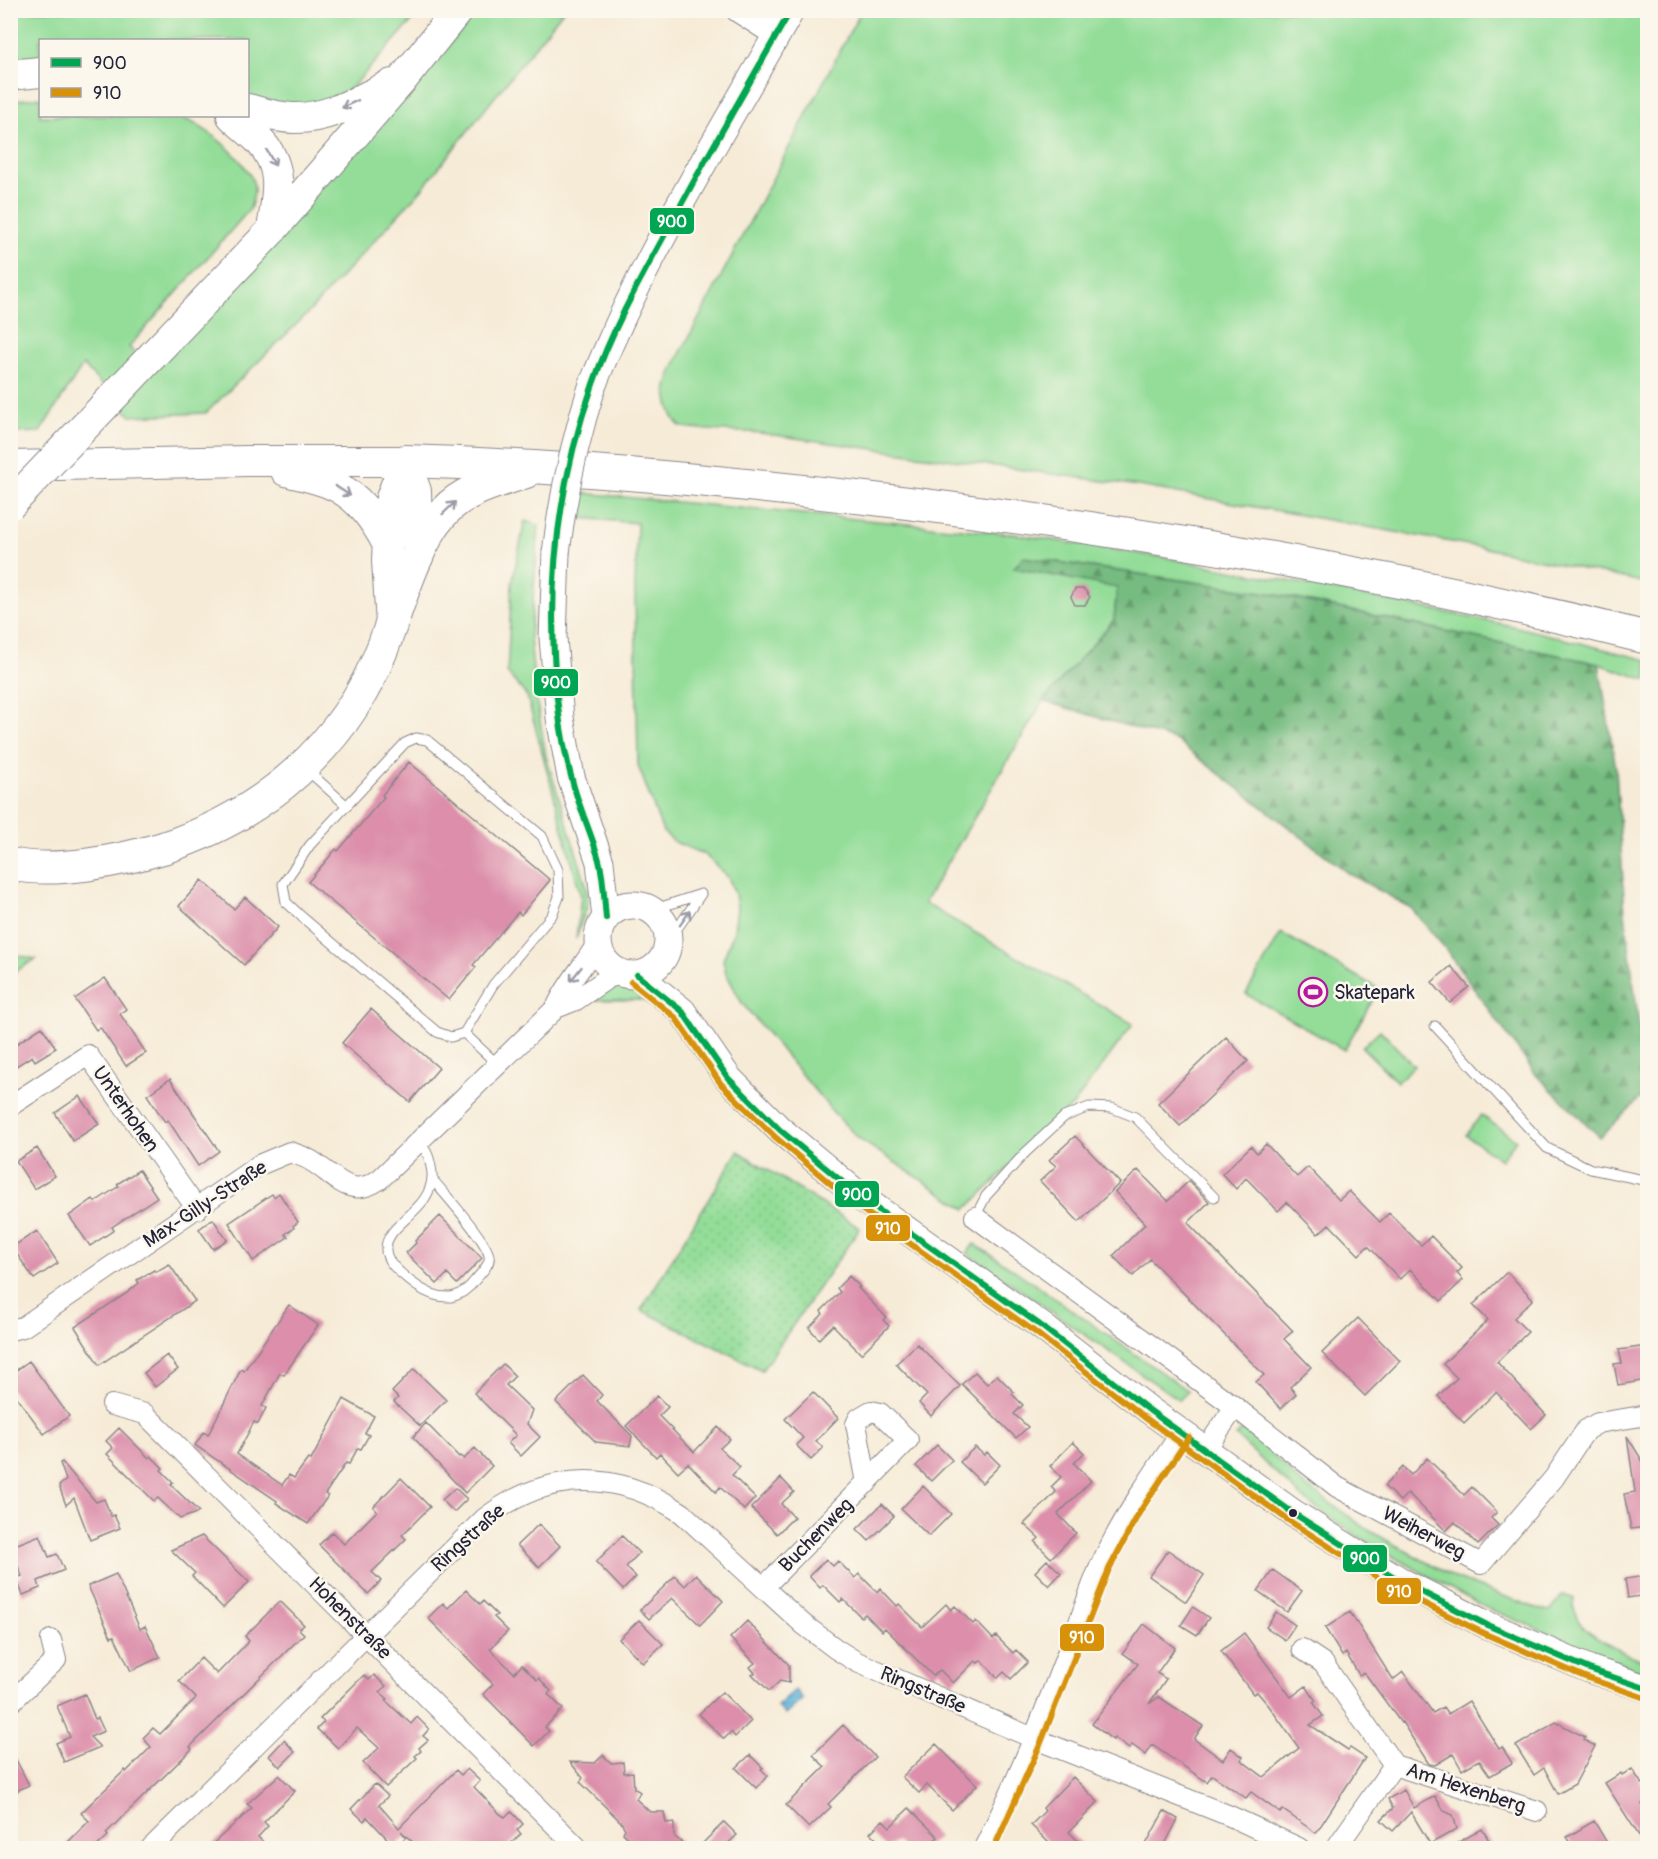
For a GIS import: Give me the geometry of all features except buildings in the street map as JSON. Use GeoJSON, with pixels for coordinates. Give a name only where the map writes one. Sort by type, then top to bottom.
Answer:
{"type":"FeatureCollection","features":[{"type":"Feature","properties":{"kind":"highway"},"geometry":{"type":"LineString","coordinates":[[405,461],[638,474],[824,493],[1098,528],[1341,570],[1647,638]]}},
{"type":"Feature","properties":{"kind":"highway"},"geometry":{"type":"LineString","coordinates":[[10,864],[61,867],[140,855],[186,840],[229,821],[272,793],[304,767],[332,734],[361,692],[383,648],[418,557],[435,523],[453,503],[465,495],[540,467]]}},
{"type":"Feature","properties":{"kind":"main road"},"geometry":{"type":"LineString","coordinates":[[10,505],[272,230],[403,79],[458,10]]}},
{"type":"Feature","properties":{"kind":"main road"},"geometry":{"type":"LineString","coordinates":[[784,18],[647,267],[608,347],[580,424],[570,465],[556,553],[553,638],[560,717],[571,777],[600,862],[601,952],[606,962],[615,969],[631,974],[681,1011],[728,1078],[780,1130],[863,1199],[1040,1325],[1149,1410],[1293,1513],[1402,1582],[1487,1625],[1589,1669],[1647,1689]]}},
{"type":"Feature","properties":{"kind":"main road"},"geometry":{"type":"LineString","coordinates":[[10,75],[39,72]]}},
{"type":"Feature","properties":{"kind":"main road"},"geometry":{"type":"LineString","coordinates":[[249,109],[275,117],[318,117],[403,79]]}},
{"type":"Feature","properties":{"kind":"main road"},"geometry":{"type":"LineString","coordinates":[[233,117],[263,144],[275,163],[278,185],[272,230]]}},
{"type":"Feature","properties":{"kind":"main road"},"geometry":{"type":"LineString","coordinates":[[10,466],[248,461],[405,461]]}},
{"type":"Feature","properties":{"kind":"main road"},"geometry":{"type":"LineString","coordinates":[[248,461],[331,484],[346,491],[372,517],[388,545]]}},
{"type":"Feature","properties":{"kind":"main road"},"geometry":{"type":"LineString","coordinates":[[391,624],[388,545],[391,498],[405,461]]}},
{"type":"Feature","properties":{"kind":"main road"},"geometry":{"type":"LineString","coordinates":[[405,461],[416,491],[418,557]]}},
{"type":"Feature","properties":{"kind":"main road"},"geometry":{"type":"LineString","coordinates":[[600,862],[643,907],[659,916],[668,933],[666,949],[661,961],[650,970],[631,974]]}},
{"type":"Feature","properties":{"kind":"main road"},"geometry":{"type":"LineString","coordinates":[[602,930],[618,908],[643,907]]}},
{"type":"Feature","properties":{"kind":"main road"},"geometry":{"type":"LineString","coordinates":[[666,949],[681,1011]]}},
{"type":"Feature","properties":{"kind":"street"},"geometry":{"type":"LineString","coordinates":[[738,10],[784,18]]}},
{"type":"Feature","properties":{"kind":"street","name":"Max-Gilly-Straße"},"geometry":{"type":"LineString","coordinates":[[556,1008],[564,990],[588,960],[602,930]]}},
{"type":"Feature","properties":{"kind":"street","name":"Max-Gilly-Straße"},"geometry":{"type":"LineString","coordinates":[[10,1330],[23,1326],[259,1165],[290,1152],[312,1161],[343,1185],[362,1188],[372,1185],[556,1008],[576,1000],[608,978],[631,974]]}},
{"type":"Feature","properties":{"kind":"street","name":"Unterhohen"},"geometry":{"type":"LineString","coordinates":[[10,1106],[88,1055],[197,1209]]}},
{"type":"Feature","properties":{"kind":"street","name":"Weiherweg"},"geometry":{"type":"LineString","coordinates":[[975,1217],[1235,1407],[1337,1487],[1481,1564],[1554,1478],[1586,1430],[1598,1423],[1647,1415]]}},
{"type":"Feature","properties":{"kind":"street","name":"Hohenstraße"},"geometry":{"type":"LineString","coordinates":[[112,1406],[146,1414],[578,1848]]}},
{"type":"Feature","properties":{"kind":"street"},"geometry":{"type":"LineString","coordinates":[[1205,1450],[1235,1407]]}},
{"type":"Feature","properties":{"kind":"street"},"geometry":{"type":"LineString","coordinates":[[984,1848],[1012,1792],[1105,1555],[1143,1488],[1182,1432]]}},
{"type":"Feature","properties":{"kind":"street","name":"Ringstraße"},"geometry":{"type":"LineString","coordinates":[[151,1848],[484,1519],[514,1498],[560,1482],[614,1483],[648,1493],[682,1513],[803,1624],[850,1658],[1033,1738],[1230,1816],[1299,1848]]}},
{"type":"Feature","properties":{"kind":"street","name":"Buchenweg"},"geometry":{"type":"LineString","coordinates":[[764,1587],[867,1484]]}},
{"type":"Feature","properties":{"kind":"street"},"geometry":{"type":"LineString","coordinates":[[10,1703],[56,1660],[51,1640]]}},
{"type":"Feature","properties":{"kind":"street","name":"Am Hexenberg"},"geometry":{"type":"LineString","coordinates":[[1302,1649],[1323,1663],[1394,1765],[1537,1811]]}},
{"type":"Feature","properties":{"kind":"street","name":"Am Hexenberg"},"geometry":{"type":"LineString","coordinates":[[1336,1848],[1394,1765]]}},
{"type":"Feature","properties":{"kind":"lane"},"geometry":{"type":"LineString","coordinates":[[416,738],[427,740],[542,836],[558,870],[560,897],[552,915],[493,985],[464,1033],[451,1036],[437,1032],[286,902],[283,884],[310,845],[405,743],[416,738]]}},
{"type":"Feature","properties":{"kind":"lane"},"geometry":{"type":"LineString","coordinates":[[304,767],[347,806]]}},
{"type":"Feature","properties":{"kind":"lane"},"geometry":{"type":"LineString","coordinates":[[643,907],[701,894],[666,949]]}},
{"type":"Feature","properties":{"kind":"lane"},"geometry":{"type":"LineString","coordinates":[[1435,1026],[1547,1149],[1591,1169],[1647,1181]]}},
{"type":"Feature","properties":{"kind":"lane"},"geometry":{"type":"LineString","coordinates":[[464,1033],[497,1064]]}},
{"type":"Feature","properties":{"kind":"lane"},"geometry":{"type":"LineString","coordinates":[[975,1217],[986,1196],[1025,1153],[1064,1117],[1089,1107],[1112,1108],[1135,1117],[1214,1197]]}},
{"type":"Feature","properties":{"kind":"lane"},"geometry":{"type":"LineString","coordinates":[[418,1140],[430,1160],[432,1179],[429,1192],[423,1202],[391,1235],[386,1249],[389,1260],[420,1289],[431,1294],[449,1297],[461,1294],[474,1282],[488,1264],[489,1256],[483,1243],[466,1220],[432,1179]]}},
{"type":"Feature","properties":{"kind":"green space"},"geometry":{"type":"Polygon","coordinates":[[[10,11],[421,11],[348,92],[300,109],[249,100],[249,39],[39,39],[39,61],[11,61],[10,11]]]}},
{"type":"Feature","properties":{"kind":"green space"},"geometry":{"type":"Polygon","coordinates":[[[477,11],[563,11],[421,190],[308,313],[206,413],[131,416],[83,365],[40,432],[11,433],[10,101],[39,97],[39,117],[177,117],[184,119],[222,143],[234,154],[250,176],[254,189],[250,209],[129,347],[154,371],[477,11]]]}},
{"type":"Feature","properties":{"kind":"green space"},"geometry":{"type":"Polygon","coordinates":[[[861,11],[1647,11],[1647,583],[1485,548],[1139,486],[760,433],[705,430],[680,426],[671,413],[667,396],[672,371],[861,11]]]}},
{"type":"Feature","properties":{"kind":"green space"},"geometry":{"type":"Polygon","coordinates":[[[582,493],[1014,534],[1167,558],[1517,627],[1647,660],[1647,680],[1599,664],[1269,593],[1023,557],[1015,568],[1117,587],[1114,620],[1043,701],[924,903],[1133,1024],[1074,1104],[966,1209],[859,1139],[832,1111],[742,1003],[726,973],[723,960],[734,931],[737,908],[735,894],[728,877],[705,855],[675,842],[663,832],[638,765],[635,590],[637,523],[579,518],[582,493]]]}},
{"type":"Feature","properties":{"kind":"green space"},"geometry":{"type":"Polygon","coordinates":[[[525,521],[539,525],[530,637],[535,692],[546,756],[586,884],[588,903],[576,939],[581,896],[527,696],[507,673],[512,583],[525,521]]]}},
{"type":"Feature","properties":{"kind":"green space"},"geometry":{"type":"Polygon","coordinates":[[[1023,557],[1268,593],[1599,664],[1616,769],[1625,913],[1647,1092],[1600,1137],[1537,1076],[1444,947],[1411,908],[1350,874],[1175,740],[1043,701],[1114,620],[1117,588],[1014,568],[1023,557]]]}},
{"type":"Feature","properties":{"kind":"green space","name":"Skatepark"},"geometry":{"type":"Polygon","coordinates":[[[1281,933],[1379,989],[1344,1050],[1246,994],[1281,933]]]}},
{"type":"Feature","properties":{"kind":"green space"},"geometry":{"type":"Polygon","coordinates":[[[11,954],[36,959],[11,974],[11,954]]]}},
{"type":"Feature","properties":{"kind":"green space"},"geometry":{"type":"Polygon","coordinates":[[[609,987],[633,988],[648,1000],[590,1000],[609,987]]]}},
{"type":"Feature","properties":{"kind":"green space"},"geometry":{"type":"Polygon","coordinates":[[[1380,1030],[1414,1066],[1397,1082],[1362,1047],[1380,1030]]]}},
{"type":"Feature","properties":{"kind":"green space"},"geometry":{"type":"Polygon","coordinates":[[[1481,1115],[1516,1140],[1501,1160],[1466,1135],[1481,1115]]]}},
{"type":"Feature","properties":{"kind":"green space"},"geometry":{"type":"Polygon","coordinates":[[[738,1151],[860,1228],[762,1370],[641,1310],[738,1151]]]}},
{"type":"Feature","properties":{"kind":"green space"},"geometry":{"type":"Polygon","coordinates":[[[974,1244],[1188,1391],[1179,1400],[967,1253],[974,1244]]]}},
{"type":"Feature","properties":{"kind":"green space"},"geometry":{"type":"Polygon","coordinates":[[[1243,1430],[1257,1439],[1300,1482],[1370,1531],[1455,1578],[1550,1611],[1563,1595],[1575,1599],[1575,1611],[1587,1631],[1611,1646],[1647,1662],[1647,1674],[1482,1606],[1360,1538],[1305,1500],[1236,1436],[1243,1430]]]}},
{"type":"Feature","properties":{"kind":"water"},"geometry":{"type":"Polygon","coordinates":[[[795,1690],[803,1699],[785,1715],[777,1706],[795,1690]]]}},
{"type":"Feature","properties":{"kind":"transit line","name":"900"},"geometry":{"type":"LineString","coordinates":[[606,918],[601,867],[570,773],[557,701],[553,635],[555,562],[572,454],[593,384],[618,324],[699,172],[791,10]]}},
{"type":"Feature","properties":{"kind":"transit line","name":"900"},"geometry":{"type":"LineString","coordinates":[[637,975],[682,1011],[728,1078],[780,1130],[863,1199],[1040,1325],[1149,1410],[1293,1513],[1402,1582],[1487,1625],[1589,1669],[1648,1689]]}},
{"type":"Feature","properties":{"kind":"transit line","name":"910"},"geometry":{"type":"LineString","coordinates":[[631,982],[675,1017],[721,1084],[774,1136],[857,1206],[1035,1332],[1144,1417],[1288,1520],[1397,1590],[1483,1633],[1585,1677],[1645,1698]]}},
{"type":"Feature","properties":{"kind":"transit line","name":"910"},"geometry":{"type":"LineString","coordinates":[[994,1848],[1040,1745],[1109,1569],[1139,1513],[1189,1437]]}},
{"type":"Feature","properties":{"kind":"place","name":"Skatepark"},"geometry":{"type":"Point","coordinates":[1313,992]}}]}
